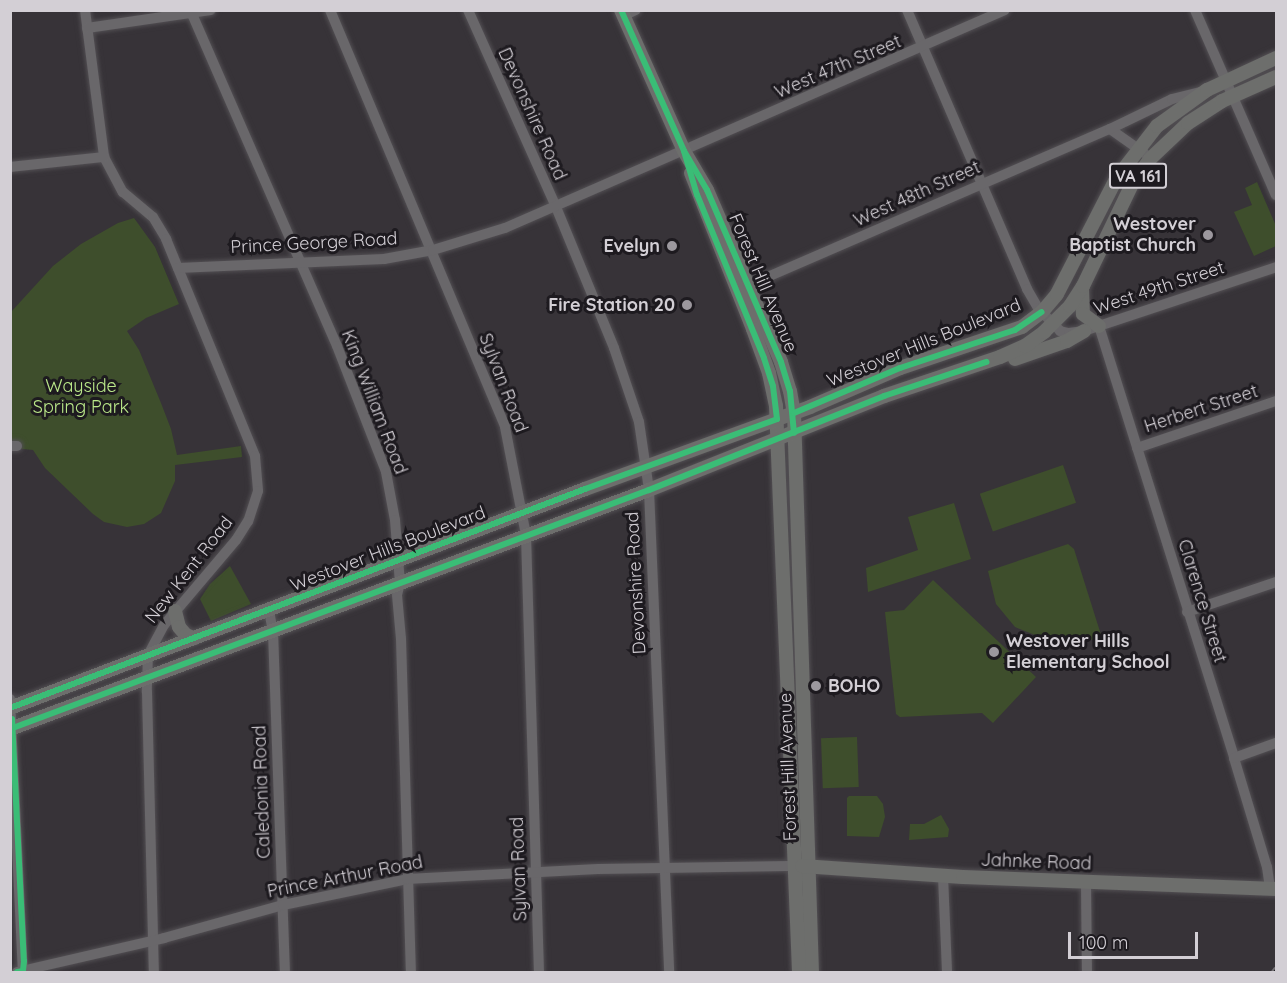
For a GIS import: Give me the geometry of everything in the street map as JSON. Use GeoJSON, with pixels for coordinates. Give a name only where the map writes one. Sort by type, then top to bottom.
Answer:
{"type":"FeatureCollection","features":[{"type":"Feature","properties":{"kind":"main road","name":"Forest Hill Avenue"},"geometry":{"type":"LineString","coordinates":[[627,12],[684,151],[707,190],[743,287],[769,373],[779,439],[799,972]]}},
{"type":"Feature","properties":{"kind":"main road","name":"Westover Hills Boulevard"},"geometry":{"type":"LineString","coordinates":[[11,708],[522,513],[794,413],[900,368],[1019,328],[1042,312],[1063,285],[1116,179],[1157,126],[1207,90],[1276,58]]}},
{"type":"Feature","properties":{"kind":"main road","name":"Westover Hills Boulevard"},"geometry":{"type":"LineString","coordinates":[[12,729],[649,490],[884,396],[986,362],[1025,346],[1053,325],[1083,286],[1132,184],[1150,159],[1188,123],[1233,96],[1276,77]]}},
{"type":"Feature","properties":{"kind":"main road"},"geometry":{"type":"LineString","coordinates":[[1083,286],[1083,314],[1099,326]]}},
{"type":"Feature","properties":{"kind":"main road","name":"Forest Hill Avenue"},"geometry":{"type":"LineString","coordinates":[[743,287],[786,376],[794,413],[812,972]]}},
{"type":"Feature","properties":{"kind":"main road"},"geometry":{"type":"LineString","coordinates":[[986,362],[1019,357],[1067,341],[1084,331]]}},
{"type":"Feature","properties":{"kind":"main road"},"geometry":{"type":"LineString","coordinates":[[175,611],[179,627],[186,635],[194,638]]}},
{"type":"Feature","properties":{"kind":"main road","name":"Jahnke Road"},"geometry":{"type":"LineString","coordinates":[[794,866],[943,876],[1273,888]]}},
{"type":"Feature","properties":{"kind":"street"},"geometry":{"type":"LineString","coordinates":[[10,167],[104,157],[85,10]]}},
{"type":"Feature","properties":{"kind":"street"},"geometry":{"type":"LineString","coordinates":[[87,28],[211,10]]}},
{"type":"Feature","properties":{"kind":"street","name":"Sylvan Road"},"geometry":{"type":"LineString","coordinates":[[330,10],[506,427],[526,535],[539,972]]}},
{"type":"Feature","properties":{"kind":"street","name":"Devonshire Road"},"geometry":{"type":"LineString","coordinates":[[468,10],[556,207],[614,348],[639,422],[649,490],[669,972]]}},
{"type":"Feature","properties":{"kind":"street"},"geometry":{"type":"LineString","coordinates":[[907,10],[1027,289],[1053,325]]}},
{"type":"Feature","properties":{"kind":"street","name":"West 47th Street"},"geometry":{"type":"LineString","coordinates":[[684,151],[923,48],[1005,10]]}},
{"type":"Feature","properties":{"kind":"street"},"geometry":{"type":"LineString","coordinates":[[1195,10],[1276,195]]}},
{"type":"Feature","properties":{"kind":"street","name":"King William Road"},"geometry":{"type":"LineString","coordinates":[[192,14],[299,260],[386,472],[395,520],[400,583],[397,596],[401,639],[411,972]]}},
{"type":"Feature","properties":{"kind":"street","name":"West 48th Street"},"geometry":{"type":"LineString","coordinates":[[743,287],[1110,129],[1120,121],[1172,99],[1207,90]]}},
{"type":"Feature","properties":{"kind":"street"},"geometry":{"type":"LineString","coordinates":[[1110,129],[1150,159]]}},
{"type":"Feature","properties":{"kind":"street","name":"Prince George Road"},"geometry":{"type":"LineString","coordinates":[[178,268],[299,260],[384,259],[433,250],[505,228],[684,151]]}},
{"type":"Feature","properties":{"kind":"street","name":"New Kent Road"},"geometry":{"type":"LineString","coordinates":[[104,157],[123,192],[153,217],[166,239],[255,456],[258,491],[248,521],[236,540],[164,625],[148,655],[154,972]]}},
{"type":"Feature","properties":{"kind":"street","name":"West 49th Street"},"geometry":{"type":"LineString","coordinates":[[1053,325],[1065,332],[1084,331],[1276,267]]}},
{"type":"Feature","properties":{"kind":"street","name":"Clarence Street"},"geometry":{"type":"LineString","coordinates":[[1099,326],[1273,888]]}},
{"type":"Feature","properties":{"kind":"street","name":"Herbert Street"},"geometry":{"type":"LineString","coordinates":[[1137,448],[1276,401]]}},
{"type":"Feature","properties":{"kind":"street"},"geometry":{"type":"LineString","coordinates":[[1187,612],[1276,582]]}},
{"type":"Feature","properties":{"kind":"street","name":"Caledonia Road"},"geometry":{"type":"LineString","coordinates":[[268,611],[273,631],[285,972]]}},
{"type":"Feature","properties":{"kind":"street"},"geometry":{"type":"LineString","coordinates":[[10,699],[21,972]]}},
{"type":"Feature","properties":{"kind":"street"},"geometry":{"type":"LineString","coordinates":[[1234,758],[1276,743]]}},
{"type":"Feature","properties":{"kind":"street","name":"Prince Arthur Road"},"geometry":{"type":"LineString","coordinates":[[21,972],[283,905],[407,879],[535,871],[794,866]]}},
{"type":"Feature","properties":{"kind":"street"},"geometry":{"type":"LineString","coordinates":[[943,876],[947,972]]}},
{"type":"Feature","properties":{"kind":"street"},"geometry":{"type":"LineString","coordinates":[[1086,882],[1087,972]]}},
{"type":"Feature","properties":{"kind":"green space"},"geometry":{"type":"Polygon","coordinates":[[[1257,182],[1276,226],[1276,246],[1254,256],[1234,212],[1252,205],[1245,188],[1257,182]]]}},
{"type":"Feature","properties":{"kind":"green space","name":"Wayside Spring Park"},"geometry":{"type":"Polygon","coordinates":[[[134,218],[155,247],[179,304],[146,318],[127,331],[139,350],[161,403],[171,429],[177,455],[241,446],[242,457],[175,465],[175,481],[161,513],[144,524],[127,527],[104,522],[93,514],[45,468],[33,450],[11,448],[11,312],[53,266],[81,244],[118,223],[134,218]]]}},
{"type":"Feature","properties":{"kind":"green space"},"geometry":{"type":"Polygon","coordinates":[[[1063,465],[1076,503],[993,531],[980,494],[1063,465]]]}},
{"type":"Feature","properties":{"kind":"green space"},"geometry":{"type":"Polygon","coordinates":[[[954,503],[971,559],[868,592],[866,568],[918,550],[908,517],[954,503]]]}},
{"type":"Feature","properties":{"kind":"green space"},"geometry":{"type":"Polygon","coordinates":[[[1068,544],[1074,549],[1102,638],[1079,642],[1050,641],[1015,627],[996,604],[988,571],[1068,544]]]}},
{"type":"Feature","properties":{"kind":"green space"},"geometry":{"type":"Polygon","coordinates":[[[230,566],[251,604],[211,621],[200,599],[210,584],[230,566]]]}},
{"type":"Feature","properties":{"kind":"green space"},"geometry":{"type":"Polygon","coordinates":[[[933,580],[1036,677],[993,723],[982,713],[900,717],[896,714],[885,612],[904,610],[933,580]]]}},
{"type":"Feature","properties":{"kind":"green space"},"geometry":{"type":"Polygon","coordinates":[[[857,737],[859,787],[823,788],[821,738],[857,737]]]}},
{"type":"Feature","properties":{"kind":"green space"},"geometry":{"type":"Polygon","coordinates":[[[849,796],[877,796],[883,804],[885,817],[879,837],[847,836],[847,798],[849,796]]]}},
{"type":"Feature","properties":{"kind":"green space"},"geometry":{"type":"Polygon","coordinates":[[[941,815],[949,829],[948,837],[909,840],[910,824],[924,824],[941,815]]]}},
{"type":"Feature","properties":{"kind":"railway"},"geometry":{"type":"LineString","coordinates":[[1273,972],[1276,968]]}},
{"type":"Feature","properties":{"kind":"cycle path"},"geometry":{"type":"LineString","coordinates":[[621,10],[684,151],[707,190],[781,362],[790,391],[794,433]]}},
{"type":"Feature","properties":{"kind":"cycle path"},"geometry":{"type":"LineString","coordinates":[[10,708],[585,489],[777,419],[773,386],[764,358],[697,195],[684,151]]}},
{"type":"Feature","properties":{"kind":"cycle path"},"geometry":{"type":"LineString","coordinates":[[794,413],[900,368],[1015,330],[1042,312]]}},
{"type":"Feature","properties":{"kind":"cycle path"},"geometry":{"type":"LineString","coordinates":[[10,729],[649,490],[884,396],[986,362]]}},
{"type":"Feature","properties":{"kind":"cycle path"},"geometry":{"type":"LineString","coordinates":[[12,719],[24,961],[23,971],[17,972]]}},
{"type":"Feature","properties":{"kind":"place","name":"Westover Baptist Church"},"geometry":{"type":"Point","coordinates":[1208,235]}},
{"type":"Feature","properties":{"kind":"place","name":"Evelyn"},"geometry":{"type":"Point","coordinates":[672,246]}},
{"type":"Feature","properties":{"kind":"place","name":"Fire Station 20"},"geometry":{"type":"Point","coordinates":[687,305]}},
{"type":"Feature","properties":{"kind":"place","name":"Westover Hills Elementary School"},"geometry":{"type":"Point","coordinates":[994,652]}},
{"type":"Feature","properties":{"kind":"place","name":"BOHO"},"geometry":{"type":"Point","coordinates":[816,686]}}]}
